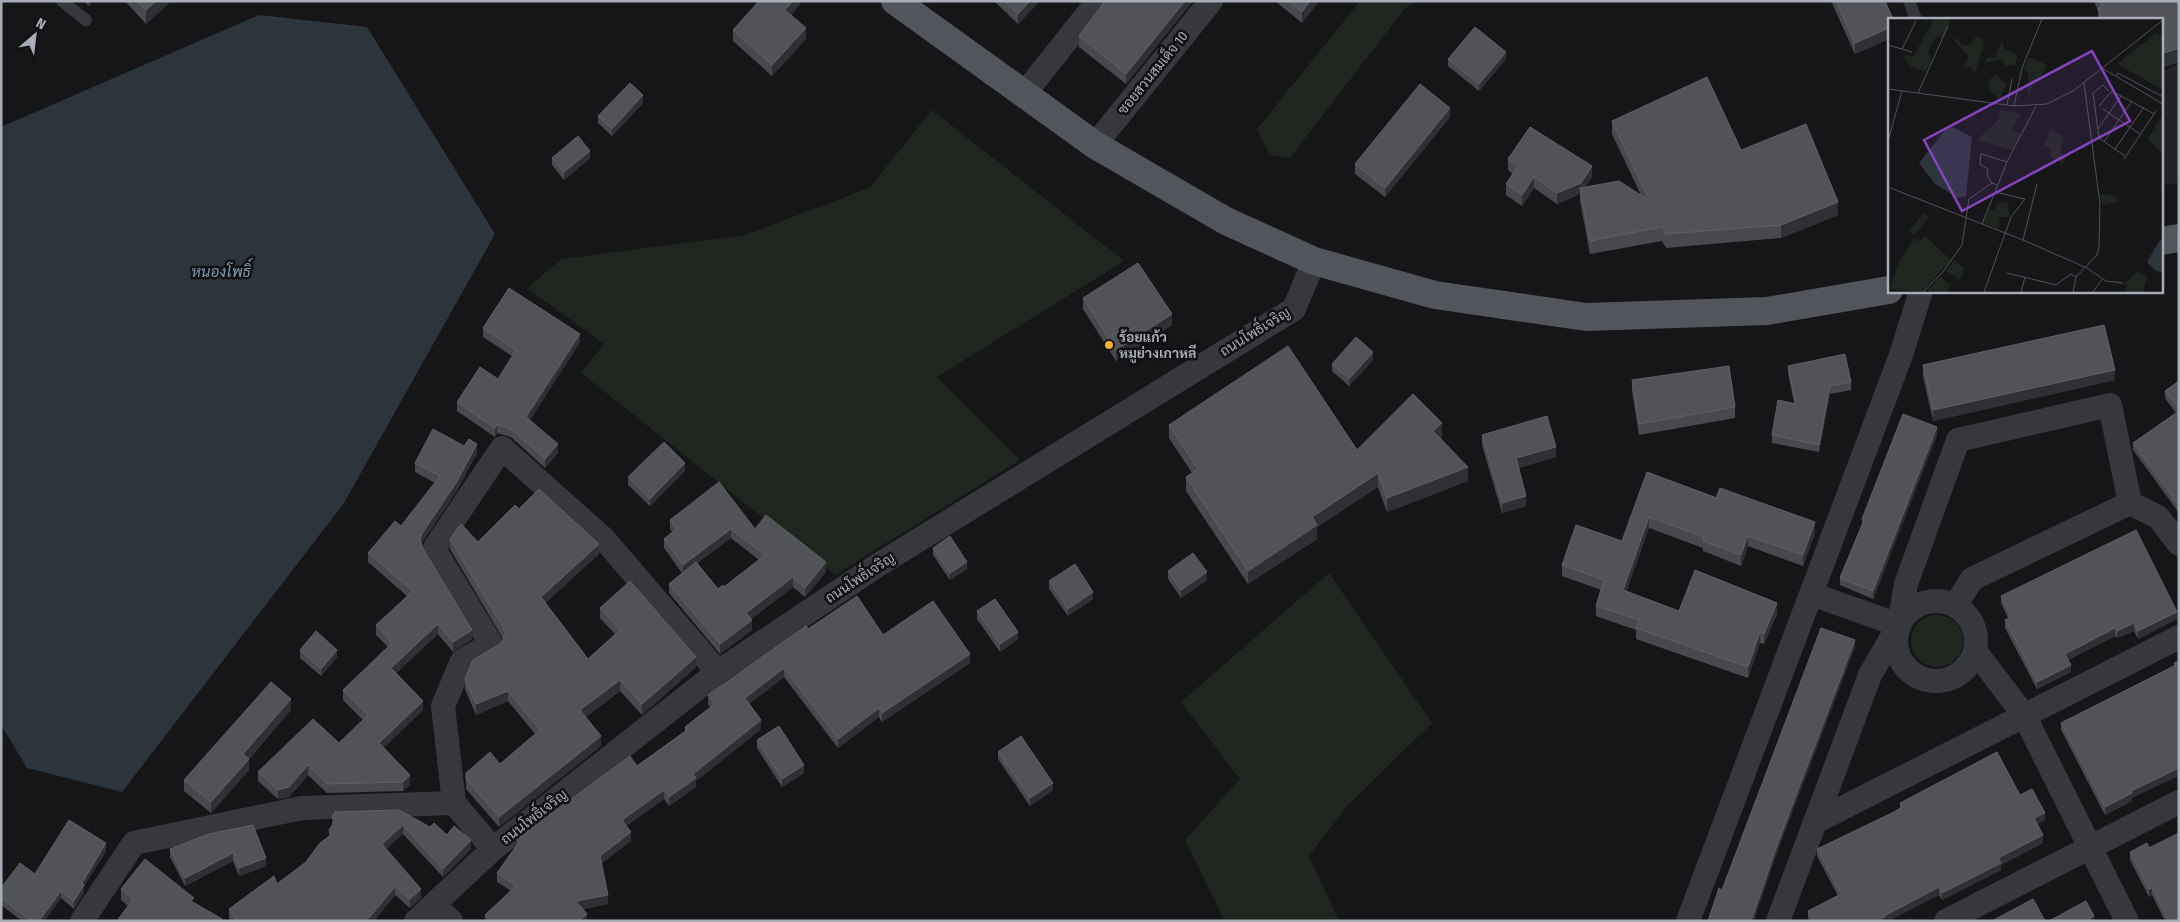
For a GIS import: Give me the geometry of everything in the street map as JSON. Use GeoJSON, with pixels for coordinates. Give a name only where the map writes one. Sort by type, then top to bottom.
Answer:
{"type":"FeatureCollection","features":[{"type":"Feature","properties":{"kind":"main road"},"geometry":{"type":"LineString","coordinates":[[895,1],[1095,145],[1226,221],[1314,261],[1435,295],[1586,317],[1767,311],[1888,290]]}},
{"type":"Feature","properties":{"kind":"main road"},"geometry":{"type":"LineString","coordinates":[[2162,241],[2179,238]]}},
{"type":"Feature","properties":{"kind":"street"},"geometry":{"type":"LineString","coordinates":[[1024,94],[1098,1]]}},
{"type":"Feature","properties":{"kind":"street","name":"ซอยสวนสมเด็จ 10"},"geometry":{"type":"LineString","coordinates":[[1095,145],[1211,1]]}},
{"type":"Feature","properties":{"kind":"street","name":"ถนนโพธิ์เจริญ"},"geometry":{"type":"LineString","coordinates":[[416,921],[443,913],[493,849],[718,672],[878,565],[1294,309],[1314,261]]}},
{"type":"Feature","properties":{"kind":"street"},"geometry":{"type":"LineString","coordinates":[[1688,921],[1901,355],[1921,292]]}},
{"type":"Feature","properties":{"kind":"street"},"geometry":{"type":"LineString","coordinates":[[1778,921],[1870,675],[1899,625],[1908,612],[1923,604],[1939,601],[1954,606],[1966,614],[1973,625],[1976,638],[1975,651],[1970,663],[1961,673],[1950,679],[1936,681],[1924,679],[1907,668],[1897,651],[1896,638],[1899,625],[1906,584],[1958,440],[2110,405],[2130,503]]}},
{"type":"Feature","properties":{"kind":"street"},"geometry":{"type":"LineString","coordinates":[[493,849],[454,804],[443,706],[462,661],[491,644],[434,549],[502,448],[604,539],[718,672]]}},
{"type":"Feature","properties":{"kind":"street"},"geometry":{"type":"LineString","coordinates":[[2130,503],[2158,517],[2179,544]]}},
{"type":"Feature","properties":{"kind":"street"},"geometry":{"type":"LineString","coordinates":[[1954,606],[1972,579],[2130,503]]}},
{"type":"Feature","properties":{"kind":"street"},"geometry":{"type":"LineString","coordinates":[[1811,594],[1899,625]]}},
{"type":"Feature","properties":{"kind":"street"},"geometry":{"type":"LineString","coordinates":[[1815,822],[2179,637]]}},
{"type":"Feature","properties":{"kind":"street"},"geometry":{"type":"LineString","coordinates":[[1975,651],[2024,715],[2127,921]]}},
{"type":"Feature","properties":{"kind":"street"},"geometry":{"type":"LineString","coordinates":[[1946,921],[2179,802]]}},
{"type":"Feature","properties":{"kind":"street"},"geometry":{"type":"LineString","coordinates":[[82,921],[134,843],[302,808],[454,804]]}},
{"type":"Feature","properties":{"kind":"lane"},"geometry":{"type":"LineString","coordinates":[[62,1],[86,20]]}},
{"type":"Feature","properties":{"kind":"lane"},"geometry":{"type":"LineString","coordinates":[[1909,1],[1916,18]]}},
{"type":"Feature","properties":{"kind":"shaded area"},"geometry":{"type":"Polygon","coordinates":[[[1360,1],[1419,1],[1405,8],[1290,158],[1270,155],[1257,129],[1360,1]]]}},
{"type":"Feature","properties":{"kind":"shaded area"},"geometry":{"type":"Polygon","coordinates":[[[2179,64],[2179,183],[2162,185],[2162,71],[2179,64]]]}},
{"type":"Feature","properties":{"kind":"shaded area"},"geometry":{"type":"Polygon","coordinates":[[[932,110],[1124,261],[937,377],[1020,460],[835,575],[581,373],[604,344],[527,288],[562,259],[745,235],[869,188],[932,110]]]}},
{"type":"Feature","properties":{"kind":"shaded area"},"geometry":{"type":"Polygon","coordinates":[[[1329,573],[1432,723],[1348,805],[1309,856],[1339,921],[1225,921],[1185,840],[1240,779],[1181,702],[1329,573]]]}},
{"type":"Feature","properties":{"kind":"shaded area"},"geometry":{"type":"Polygon","coordinates":[[[1937,615],[1951,619],[1959,627],[1963,641],[1959,655],[1951,663],[1937,667],[1923,663],[1915,655],[1911,641],[1915,627],[1923,619],[1937,615]]]}},
{"type":"Feature","properties":{"kind":"water","name":"หนองโพธิ์"},"geometry":{"type":"Polygon","coordinates":[[[259,15],[367,27],[495,234],[344,503],[122,792],[27,768],[1,725],[1,127],[259,15]]]}},
{"type":"Feature","properties":{"kind":"building"},"geometry":{"type":"Polygon","coordinates":[[[137,1],[156,1],[146,10],[137,1]]]}},
{"type":"Feature","properties":{"kind":"building"},"geometry":{"type":"Polygon","coordinates":[[[759,1],[793,1],[785,10],[806,28],[772,65],[733,30],[759,1]]]}},
{"type":"Feature","properties":{"kind":"building"},"geometry":{"type":"Polygon","coordinates":[[[1004,1],[1030,1],[1018,14],[1004,1]]]}},
{"type":"Feature","properties":{"kind":"building"},"geometry":{"type":"Polygon","coordinates":[[[1105,1],[1185,1],[1126,74],[1079,36],[1105,1]]]}},
{"type":"Feature","properties":{"kind":"building"},"geometry":{"type":"Polygon","coordinates":[[[1289,1],[1310,1],[1302,12],[1289,1]]]}},
{"type":"Feature","properties":{"kind":"building"},"geometry":{"type":"Polygon","coordinates":[[[1836,1],[1885,1],[1893,18],[1888,18],[1888,28],[1855,43],[1836,1]]]}},
{"type":"Feature","properties":{"kind":"building"},"geometry":{"type":"Polygon","coordinates":[[[2100,1],[2179,1],[2179,48],[2162,54],[2162,18],[2102,18],[2098,8],[2102,7],[2100,1]]]}},
{"type":"Feature","properties":{"kind":"building"},"geometry":{"type":"Polygon","coordinates":[[[1475,27],[1506,52],[1479,84],[1448,59],[1475,27]]]}},
{"type":"Feature","properties":{"kind":"building"},"geometry":{"type":"Polygon","coordinates":[[[1707,77],[1741,150],[1806,124],[1838,202],[1781,225],[1666,234],[1662,227],[1590,241],[1580,188],[1619,181],[1650,201],[1612,121],[1707,77]]]}},
{"type":"Feature","properties":{"kind":"building"},"geometry":{"type":"Polygon","coordinates":[[[630,83],[643,95],[612,129],[598,116],[630,83]]]}},
{"type":"Feature","properties":{"kind":"building"},"geometry":{"type":"Polygon","coordinates":[[[1420,84],[1450,108],[1385,188],[1355,164],[1420,84]]]}},
{"type":"Feature","properties":{"kind":"building"},"geometry":{"type":"Polygon","coordinates":[[[1530,127],[1592,166],[1581,183],[1557,193],[1534,177],[1522,195],[1506,184],[1518,166],[1508,159],[1530,127]]]}},
{"type":"Feature","properties":{"kind":"building"},"geometry":{"type":"Polygon","coordinates":[[[578,136],[590,151],[564,172],[552,158],[578,136]]]}},
{"type":"Feature","properties":{"kind":"building"},"geometry":{"type":"Polygon","coordinates":[[[1138,263],[1172,314],[1116,350],[1083,298],[1138,263]]]}},
{"type":"Feature","properties":{"kind":"building"},"geometry":{"type":"Polygon","coordinates":[[[509,288],[580,334],[526,417],[558,444],[545,459],[511,429],[497,424],[495,428],[457,402],[480,367],[498,379],[516,350],[483,328],[509,288]]]}},
{"type":"Feature","properties":{"kind":"building"},"geometry":{"type":"Polygon","coordinates":[[[2104,325],[2115,370],[1933,410],[1923,365],[2104,325]]]}},
{"type":"Feature","properties":{"kind":"building"},"geometry":{"type":"Polygon","coordinates":[[[1356,337],[1373,352],[1349,379],[1332,364],[1356,337]]]}},
{"type":"Feature","properties":{"kind":"building"},"geometry":{"type":"Polygon","coordinates":[[[1288,346],[1357,450],[1413,394],[1442,423],[1433,431],[1468,467],[1387,498],[1378,473],[1312,517],[1317,525],[1248,571],[1186,477],[1198,469],[1169,425],[1288,346]]]}},
{"type":"Feature","properties":{"kind":"building"},"geometry":{"type":"Polygon","coordinates":[[[1845,354],[1851,382],[1830,386],[1819,445],[1772,435],[1778,400],[1796,404],[1788,366],[1845,354]]]}},
{"type":"Feature","properties":{"kind":"building"},"geometry":{"type":"Polygon","coordinates":[[[1729,366],[1735,407],[1639,424],[1632,380],[1729,366]]]}},
{"type":"Feature","properties":{"kind":"building"},"geometry":{"type":"Polygon","coordinates":[[[2179,381],[2179,409],[2165,391],[2179,381]]]}},
{"type":"Feature","properties":{"kind":"building"},"geometry":{"type":"Polygon","coordinates":[[[2179,411],[2179,506],[2133,443],[2179,411]]]}},
{"type":"Feature","properties":{"kind":"building"},"geometry":{"type":"Polygon","coordinates":[[[1903,414],[1937,427],[1873,591],[1840,578],[1864,520],[1862,519],[1903,414]]]}},
{"type":"Feature","properties":{"kind":"building"},"geometry":{"type":"Polygon","coordinates":[[[1547,416],[1556,447],[1516,458],[1526,496],[1502,503],[1482,435],[1547,416]]]}},
{"type":"Feature","properties":{"kind":"building"},"geometry":{"type":"Polygon","coordinates":[[[433,429],[464,446],[469,439],[477,444],[456,483],[420,539],[422,547],[472,630],[453,642],[438,624],[391,668],[423,701],[379,743],[410,775],[403,782],[327,784],[308,765],[289,787],[278,790],[258,772],[313,719],[339,743],[368,715],[343,690],[392,643],[376,625],[413,591],[368,553],[395,521],[401,526],[440,476],[415,463],[433,429]]]}},
{"type":"Feature","properties":{"kind":"building"},"geometry":{"type":"Polygon","coordinates":[[[664,442],[685,463],[650,499],[628,477],[664,442]]]}},
{"type":"Feature","properties":{"kind":"building"},"geometry":{"type":"Polygon","coordinates":[[[1647,472],[1716,498],[1720,488],[1815,522],[1803,555],[1748,536],[1741,555],[1703,541],[1704,537],[1649,517],[1623,590],[1679,611],[1695,570],[1777,603],[1764,634],[1760,632],[1748,667],[1636,628],[1639,620],[1596,606],[1604,580],[1562,565],[1576,525],[1622,541],[1647,472]]]}},
{"type":"Feature","properties":{"kind":"building"},"geometry":{"type":"Polygon","coordinates":[[[719,482],[755,529],[766,515],[826,562],[805,588],[793,577],[746,613],[752,620],[720,644],[669,584],[696,562],[718,589],[723,585],[724,587],[765,555],[731,529],[683,565],[664,539],[677,529],[670,520],[719,482]]]}},
{"type":"Feature","properties":{"kind":"building"},"geometry":{"type":"Polygon","coordinates":[[[539,489],[599,544],[541,597],[588,659],[620,630],[600,608],[630,581],[696,657],[642,704],[620,680],[580,710],[601,736],[499,817],[466,779],[466,773],[490,752],[500,764],[540,730],[508,691],[476,704],[465,679],[473,660],[498,645],[503,640],[505,633],[450,539],[461,524],[478,542],[515,505],[519,509],[539,489]]]}},
{"type":"Feature","properties":{"kind":"building"},"geometry":{"type":"Polygon","coordinates":[[[2136,530],[2177,612],[2138,631],[2134,623],[2117,631],[2115,628],[2065,654],[2071,665],[2037,682],[2005,620],[2011,617],[2001,596],[2136,530]]]}},
{"type":"Feature","properties":{"kind":"building"},"geometry":{"type":"Polygon","coordinates":[[[950,536],[967,562],[950,573],[933,548],[950,536]]]}},
{"type":"Feature","properties":{"kind":"building"},"geometry":{"type":"Polygon","coordinates":[[[1193,553],[1207,572],[1181,590],[1168,571],[1193,553]]]}},
{"type":"Feature","properties":{"kind":"building"},"geometry":{"type":"Polygon","coordinates":[[[1075,564],[1093,592],[1068,609],[1049,581],[1075,564]]]}},
{"type":"Feature","properties":{"kind":"building"},"geometry":{"type":"Polygon","coordinates":[[[857,596],[883,635],[933,601],[970,654],[882,713],[879,708],[838,739],[784,668],[745,698],[761,720],[693,774],[696,778],[669,797],[664,790],[622,820],[631,832],[600,856],[608,895],[576,901],[587,914],[579,921],[491,921],[485,915],[516,886],[497,873],[519,842],[517,839],[630,756],[637,766],[687,730],[685,727],[715,704],[708,695],[806,626],[808,629],[857,596]]]}},
{"type":"Feature","properties":{"kind":"building"},"geometry":{"type":"Polygon","coordinates":[[[995,599],[1018,632],[1000,644],[977,611],[995,599]]]}},
{"type":"Feature","properties":{"kind":"building"},"geometry":{"type":"Polygon","coordinates":[[[1821,628],[1855,640],[1778,843],[1751,921],[1708,921],[1719,888],[1722,890],[1821,628]]]}},
{"type":"Feature","properties":{"kind":"building"},"geometry":{"type":"Polygon","coordinates":[[[316,631],[337,650],[321,669],[300,650],[316,631]]]}},
{"type":"Feature","properties":{"kind":"building"},"geometry":{"type":"Polygon","coordinates":[[[2179,661],[2179,768],[2131,791],[2132,793],[2105,807],[2061,723],[2176,665],[2174,663],[2179,661]]]}},
{"type":"Feature","properties":{"kind":"building"},"geometry":{"type":"Polygon","coordinates":[[[271,682],[291,699],[243,754],[249,759],[211,802],[184,780],[271,682]]]}},
{"type":"Feature","properties":{"kind":"building"},"geometry":{"type":"Polygon","coordinates":[[[779,726],[804,765],[782,779],[757,740],[779,726]]]}},
{"type":"Feature","properties":{"kind":"building"},"geometry":{"type":"Polygon","coordinates":[[[1021,736],[1053,783],[1030,798],[998,752],[1021,736]]]}},
{"type":"Feature","properties":{"kind":"building"},"geometry":{"type":"Polygon","coordinates":[[[1997,752],[2020,795],[2032,789],[2045,813],[2034,818],[2043,835],[1998,858],[2001,863],[1942,893],[1939,887],[1878,921],[1813,921],[1808,911],[1841,894],[1817,849],[1894,812],[1902,807],[1900,803],[1997,752]]]}},
{"type":"Feature","properties":{"kind":"building"},"geometry":{"type":"Polygon","coordinates":[[[399,810],[430,827],[434,823],[447,835],[454,826],[471,840],[443,869],[403,825],[382,844],[421,889],[410,899],[395,887],[366,921],[237,921],[229,909],[274,876],[277,884],[306,862],[320,843],[331,835],[329,830],[336,820],[332,817],[335,812],[399,810]]]}},
{"type":"Feature","properties":{"kind":"building"},"geometry":{"type":"Polygon","coordinates":[[[69,820],[106,843],[82,883],[84,885],[74,901],[61,891],[39,921],[32,921],[1,898],[1,888],[20,863],[35,874],[69,820]]]}},
{"type":"Feature","properties":{"kind":"building"},"geometry":{"type":"Polygon","coordinates":[[[253,825],[266,858],[239,868],[233,853],[185,878],[170,849],[209,834],[253,825]]]}},
{"type":"Feature","properties":{"kind":"building"},"geometry":{"type":"Polygon","coordinates":[[[2179,833],[2179,921],[2169,921],[2152,888],[2149,889],[2130,852],[2147,843],[2149,848],[2179,833]]]}},
{"type":"Feature","properties":{"kind":"building"},"geometry":{"type":"Polygon","coordinates":[[[145,859],[194,898],[191,901],[222,919],[221,921],[117,921],[133,899],[121,889],[145,859]]]}},
{"type":"Feature","properties":{"kind":"building"},"geometry":{"type":"Polygon","coordinates":[[[2033,899],[2045,921],[1992,921],[2033,899]]]}},
{"type":"Feature","properties":{"kind":"building"},"geometry":{"type":"Polygon","coordinates":[[[2086,901],[2094,916],[2086,921],[2049,921],[2086,901]]]}},
{"type":"Feature","properties":{"kind":"place","name":"ร้อยแก้ว หมูย่างเกาหลี"},"geometry":{"type":"Point","coordinates":[1109,345]}}]}
